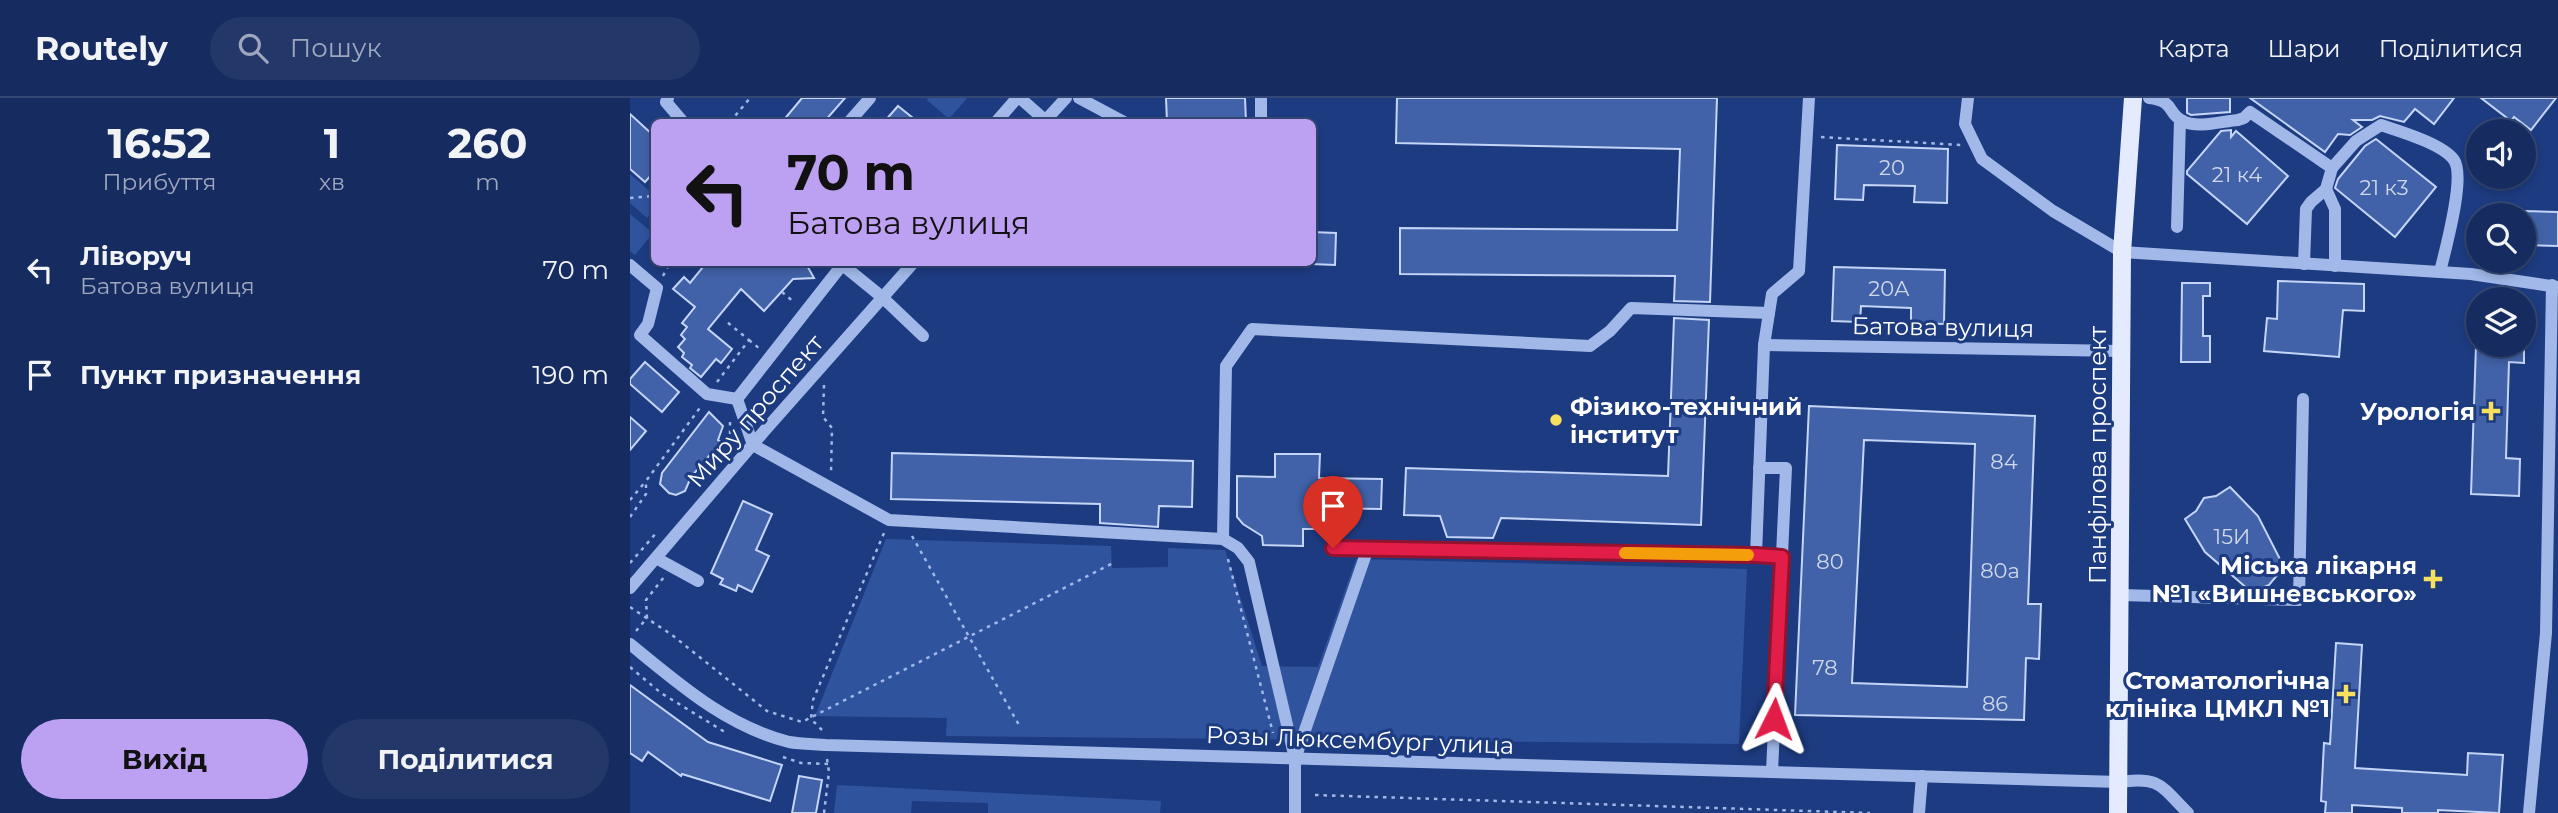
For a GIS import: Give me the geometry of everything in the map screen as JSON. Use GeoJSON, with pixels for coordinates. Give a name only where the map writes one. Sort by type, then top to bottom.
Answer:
{"type":"FeatureCollection","features":[{"type":"Feature","properties":{"kind":"main road","name":"Панфілова проспект"},"geometry":{"type":"LineString","coordinates":[[2118,813],[2122,252],[2133,98]]}},
{"type":"Feature","properties":{"kind":"street"},"geometry":{"type":"LineString","coordinates":[[852,119],[870,98]]}},
{"type":"Feature","properties":{"kind":"street"},"geometry":{"type":"LineString","coordinates":[[999,119],[1018,98],[1042,119]]}},
{"type":"Feature","properties":{"kind":"street"},"geometry":{"type":"LineString","coordinates":[[1048,119],[1066,98]]}},
{"type":"Feature","properties":{"kind":"street"},"geometry":{"type":"LineString","coordinates":[[1079,98],[1118,119]]}},
{"type":"Feature","properties":{"kind":"street"},"geometry":{"type":"LineString","coordinates":[[1261,98],[1261,119]]}},
{"type":"Feature","properties":{"kind":"street"},"geometry":{"type":"LineString","coordinates":[[1756,555],[1764,345],[1772,294],[1799,271],[1809,98]]}},
{"type":"Feature","properties":{"kind":"street"},"geometry":{"type":"LineString","coordinates":[[1968,98],[1965,124],[1982,159],[2053,211],[2122,252],[2441,272],[2555,286],[2552,633],[2529,813]]}},
{"type":"Feature","properties":{"kind":"street"},"geometry":{"type":"LineString","coordinates":[[2149,98],[2172,102],[2180,120],[2177,227]]}},
{"type":"Feature","properties":{"kind":"street"},"geometry":{"type":"LineString","coordinates":[[2244,98],[2250,112],[2332,168]]}},
{"type":"Feature","properties":{"kind":"street"},"geometry":{"type":"LineString","coordinates":[[664,99],[681,119]]}},
{"type":"Feature","properties":{"kind":"street"},"geometry":{"type":"LineString","coordinates":[[2180,120],[2191,124],[2238,120],[2245,118],[2250,112]]}},
{"type":"Feature","properties":{"kind":"street"},"geometry":{"type":"LineString","coordinates":[[2304,264],[2306,209],[2326,189],[2332,168],[2356,141],[2381,125],[2412,135],[2449,154],[2456,162],[2457,193],[2441,272]]}},
{"type":"Feature","properties":{"kind":"street"},"geometry":{"type":"LineString","coordinates":[[2326,189],[2335,209],[2335,266]]}},
{"type":"Feature","properties":{"kind":"street"},"geometry":{"type":"LineString","coordinates":[[630,265],[657,288],[648,324],[635,334],[707,394],[737,399]]}},
{"type":"Feature","properties":{"kind":"street"},"geometry":{"type":"LineString","coordinates":[[737,399],[839,266]]}},
{"type":"Feature","properties":{"kind":"street"},"geometry":{"type":"LineString","coordinates":[[843,266],[923,336]]}},
{"type":"Feature","properties":{"kind":"street","name":"Миру проспект"},"geometry":{"type":"LineString","coordinates":[[630,588],[910,266]]}},
{"type":"Feature","properties":{"kind":"street"},"geometry":{"type":"LineString","coordinates":[[1223,539],[1226,366],[1252,330],[1590,346],[1610,331],[1631,308],[1769,313]]}},
{"type":"Feature","properties":{"kind":"street","name":"Батова вулиця"},"geometry":{"type":"LineString","coordinates":[[1764,345],[2122,351]]}},
{"type":"Feature","properties":{"kind":"street"},"geometry":{"type":"LineString","coordinates":[[737,399],[753,445],[890,520],[1223,539],[1238,548],[1249,562],[1295,759],[1295,813]]}},
{"type":"Feature","properties":{"kind":"street"},"geometry":{"type":"LineString","coordinates":[[2121,595],[2299,600],[2303,400]]}},
{"type":"Feature","properties":{"kind":"street"},"geometry":{"type":"LineString","coordinates":[[1759,468],[1786,468],[1772,772]]}},
{"type":"Feature","properties":{"kind":"street"},"geometry":{"type":"LineString","coordinates":[[1333,548],[1782,557]]}},
{"type":"Feature","properties":{"kind":"street"},"geometry":{"type":"LineString","coordinates":[[1295,759],[1368,548]]}},
{"type":"Feature","properties":{"kind":"street"},"geometry":{"type":"LineString","coordinates":[[656,558],[698,581]]}},
{"type":"Feature","properties":{"kind":"street","name":"Розы Люксембург улица"},"geometry":{"type":"LineString","coordinates":[[633,638],[699,701],[745,725],[790,742],[840,746],[2119,782],[2144,779],[2160,785],[2189,813]]}},
{"type":"Feature","properties":{"kind":"street"},"geometry":{"type":"LineString","coordinates":[[1919,813],[1922,776]]}},
{"type":"Feature","properties":{"kind":"path"},"geometry":{"type":"LineString","coordinates":[[732,119],[750,98]]}},
{"type":"Feature","properties":{"kind":"path"},"geometry":{"type":"LineString","coordinates":[[1807,136],[1976,146]]}},
{"type":"Feature","properties":{"kind":"path"},"geometry":{"type":"LineString","coordinates":[[630,198],[651,196]]}},
{"type":"Feature","properties":{"kind":"path"},"geometry":{"type":"LineString","coordinates":[[727,322],[754,345]]}},
{"type":"Feature","properties":{"kind":"path"},"geometry":{"type":"LineString","coordinates":[[630,500],[749,340]]}},
{"type":"Feature","properties":{"kind":"path"},"geometry":{"type":"LineString","coordinates":[[825,361],[823,418],[832,428],[831,486]]}},
{"type":"Feature","properties":{"kind":"path"},"geometry":{"type":"LineString","coordinates":[[729,449],[730,417],[732,406],[737,399]]}},
{"type":"Feature","properties":{"kind":"path"},"geometry":{"type":"LineString","coordinates":[[630,517],[646,494],[646,481]]}},
{"type":"Feature","properties":{"kind":"path"},"geometry":{"type":"LineString","coordinates":[[811,719],[813,700],[890,520]]}},
{"type":"Feature","properties":{"kind":"path"},"geometry":{"type":"LineString","coordinates":[[904,521],[971,636],[1019,726]]}},
{"type":"Feature","properties":{"kind":"path"},"geometry":{"type":"LineString","coordinates":[[630,563],[658,532]]}},
{"type":"Feature","properties":{"kind":"path"},"geometry":{"type":"LineString","coordinates":[[1223,539],[1273,733]]}},
{"type":"Feature","properties":{"kind":"path"},"geometry":{"type":"LineString","coordinates":[[630,607],[673,635],[767,711],[802,722],[1115,562]]}},
{"type":"Feature","properties":{"kind":"path"},"geometry":{"type":"LineString","coordinates":[[633,638],[647,618],[646,600],[672,567]]}},
{"type":"Feature","properties":{"kind":"path"},"geometry":{"type":"LineString","coordinates":[[811,719],[827,734]]}},
{"type":"Feature","properties":{"kind":"path"},"geometry":{"type":"LineString","coordinates":[[824,813],[829,772],[826,755]]}},
{"type":"Feature","properties":{"kind":"path"},"geometry":{"type":"LineString","coordinates":[[1315,795],[1870,813]]}},
{"type":"Feature","properties":{"kind":"shaded area"},"geometry":{"type":"Polygon","coordinates":[[[967,98],[949,119],[927,100],[967,98]]]}},
{"type":"Feature","properties":{"kind":"shaded area"},"geometry":{"type":"Polygon","coordinates":[[[630,174],[651,192],[651,213],[647,218],[630,203],[630,174]]]}},
{"type":"Feature","properties":{"kind":"shaded area"},"geometry":{"type":"Polygon","coordinates":[[[630,214],[651,231],[651,235],[635,255],[630,251],[630,214]]]}},
{"type":"Feature","properties":{"kind":"shaded area"},"geometry":{"type":"Polygon","coordinates":[[[886,539],[1111,546],[1112,568],[1168,567],[1168,548],[1225,550],[1262,666],[1318,667],[1356,559],[1747,569],[1739,744],[946,736],[947,718],[815,716],[886,539]]]}},
{"type":"Feature","properties":{"kind":"shaded area"},"geometry":{"type":"Polygon","coordinates":[[[837,785],[1161,801],[1160,813],[988,813],[988,803],[912,801],[911,813],[834,813],[837,785]]]}},
{"type":"Feature","properties":{"kind":"building"},"geometry":{"type":"Polygon","coordinates":[[[802,98],[845,98],[827,119],[784,119],[802,98]]]}},
{"type":"Feature","properties":{"kind":"building"},"geometry":{"type":"Polygon","coordinates":[[[1166,98],[1245,98],[1246,119],[1167,119],[1166,98]]]}},
{"type":"Feature","properties":{"kind":"building"},"geometry":{"type":"Polygon","coordinates":[[[1397,98],[1717,98],[1710,302],[1674,301],[1675,276],[1400,274],[1400,228],[1677,230],[1680,149],[1396,143],[1397,98]]]}},
{"type":"Feature","properties":{"kind":"building"},"geometry":{"type":"Polygon","coordinates":[[[2187,98],[2230,98],[2230,112],[2191,115],[2187,113],[2187,98]]]}},
{"type":"Feature","properties":{"kind":"building"},"geometry":{"type":"Polygon","coordinates":[[[2250,98],[2454,98],[2434,124],[2415,109],[2404,122],[2380,116],[2372,120],[2353,120],[2362,127],[2350,135],[2338,134],[2325,152],[2250,98]]]}},
{"type":"Feature","properties":{"kind":"building"},"geometry":{"type":"Polygon","coordinates":[[[2481,98],[2556,98],[2536,124],[2536,119],[2508,119],[2481,98]]]}},
{"type":"Feature","properties":{"kind":"building"},"geometry":{"type":"Polygon","coordinates":[[[898,106],[914,119],[887,119],[898,106]]]}},
{"type":"Feature","properties":{"kind":"building"},"geometry":{"type":"Polygon","coordinates":[[[630,114],[651,133],[651,175],[645,182],[630,169],[630,114]]]}},
{"type":"Feature","properties":{"kind":"building"},"geometry":{"type":"Polygon","coordinates":[[[2231,130],[2231,137],[2236,131],[2288,176],[2247,224],[2187,174],[2221,131],[2231,130]]]}},
{"type":"Feature","properties":{"kind":"building"},"geometry":{"type":"Polygon","coordinates":[[[2376,139],[2436,187],[2395,237],[2335,188],[2338,179],[2365,146],[2376,139]]]}},
{"type":"Feature","properties":{"kind":"building"},"geometry":{"type":"Polygon","coordinates":[[[1837,145],[1948,149],[1947,203],[1914,202],[1915,186],[1864,185],[1863,200],[1835,199],[1837,145]]]}},
{"type":"Feature","properties":{"kind":"building"},"geometry":{"type":"Polygon","coordinates":[[[2536,211],[2558,212],[2558,246],[2536,245],[2536,211]]]}},
{"type":"Feature","properties":{"kind":"building"},"geometry":{"type":"Polygon","coordinates":[[[1316,232],[1336,233],[1335,265],[1316,264],[1316,232]]]}},
{"type":"Feature","properties":{"kind":"building"},"geometry":{"type":"Polygon","coordinates":[[[704,266],[807,266],[814,278],[793,279],[764,311],[741,289],[708,329],[732,349],[721,363],[716,359],[701,377],[690,368],[692,365],[682,357],[684,353],[678,347],[685,339],[681,335],[687,327],[682,323],[695,307],[673,289],[684,277],[690,283],[704,266]]]}},
{"type":"Feature","properties":{"kind":"building"},"geometry":{"type":"Polygon","coordinates":[[[1834,267],[1945,270],[1944,324],[1911,323],[1911,308],[1861,306],[1860,322],[1832,321],[1834,267]]]}},
{"type":"Feature","properties":{"kind":"building"},"geometry":{"type":"Polygon","coordinates":[[[2278,281],[2364,284],[2364,311],[2343,310],[2339,357],[2264,351],[2267,318],[2277,319],[2278,281]]]}},
{"type":"Feature","properties":{"kind":"building"},"geometry":{"type":"Polygon","coordinates":[[[2182,283],[2210,283],[2210,296],[2203,296],[2203,336],[2210,336],[2210,362],[2181,362],[2182,283]]]}},
{"type":"Feature","properties":{"kind":"building"},"geometry":{"type":"Polygon","coordinates":[[[1674,318],[1709,320],[1701,525],[1501,518],[1493,538],[1447,537],[1440,516],[1404,515],[1406,468],[1668,476],[1674,318]]]}},
{"type":"Feature","properties":{"kind":"building","name":"Урологія"},"geometry":{"type":"Polygon","coordinates":[[[2476,357],[2524,357],[2524,363],[2509,362],[2506,458],[2520,459],[2519,496],[2471,494],[2476,357]]]}},
{"type":"Feature","properties":{"kind":"building"},"geometry":{"type":"Polygon","coordinates":[[[645,362],[679,392],[662,412],[630,384],[630,379],[645,362]]]}},
{"type":"Feature","properties":{"kind":"building"},"geometry":{"type":"Polygon","coordinates":[[[1809,406],[2035,416],[2028,604],[2041,604],[2039,659],[2026,658],[2024,720],[1795,715],[1809,406]],[[1864,440],[1852,683],[1967,687],[1975,444],[1864,440]]]}},
{"type":"Feature","properties":{"kind":"building"},"geometry":{"type":"Polygon","coordinates":[[[709,412],[723,426],[718,440],[721,442],[691,477],[685,491],[676,495],[669,493],[660,484],[662,473],[709,412]]]}},
{"type":"Feature","properties":{"kind":"building"},"geometry":{"type":"Polygon","coordinates":[[[630,417],[646,431],[630,450],[630,417]]]}},
{"type":"Feature","properties":{"kind":"building"},"geometry":{"type":"Polygon","coordinates":[[[892,453],[1193,461],[1192,507],[1159,506],[1158,527],[1100,523],[1100,504],[891,499],[892,453]]]}},
{"type":"Feature","properties":{"kind":"building"},"geometry":{"type":"Polygon","coordinates":[[[1275,454],[1320,454],[1319,478],[1382,479],[1381,509],[1319,508],[1319,529],[1303,529],[1303,546],[1263,545],[1262,536],[1237,517],[1237,476],[1275,477],[1275,454]]]}},
{"type":"Feature","properties":{"kind":"building"},"geometry":{"type":"Polygon","coordinates":[[[2230,487],[2258,516],[2284,567],[2269,585],[2257,590],[2249,590],[2205,552],[2185,519],[2196,511],[2204,498],[2216,496],[2230,487]]]}},
{"type":"Feature","properties":{"kind":"building"},"geometry":{"type":"Polygon","coordinates":[[[743,501],[772,514],[756,550],[769,556],[752,592],[738,585],[736,591],[720,584],[723,579],[711,573],[743,501]]]}},
{"type":"Feature","properties":{"kind":"building","name":"Стоматологічна клініка ЦМКЛ №1"},"geometry":{"type":"Polygon","coordinates":[[[2336,643],[2362,645],[2355,768],[2467,775],[2468,753],[2503,755],[2499,813],[2438,810],[2438,813],[2402,813],[2402,808],[2352,805],[2352,813],[2325,813],[2326,802],[2321,801],[2324,743],[2330,744],[2336,643]]]}},
{"type":"Feature","properties":{"kind":"building"},"geometry":{"type":"Polygon","coordinates":[[[630,685],[708,742],[782,765],[770,801],[682,774],[681,776],[648,752],[642,761],[630,753],[630,685]]]}},
{"type":"Feature","properties":{"kind":"building"},"geometry":{"type":"Polygon","coordinates":[[[799,776],[822,780],[816,813],[792,813],[799,776]]]}},
{"type":"Feature","properties":{"kind":"slow traffic"},"geometry":{"type":"LineString","coordinates":[[1625,553],[1748,555]]}},
{"type":"Feature","properties":{"kind":"place","name":"Урологія"},"geometry":{"type":"Point","coordinates":[2491,411]}},
{"type":"Feature","properties":{"kind":"place","name":"Фізико-технічний інститут"},"geometry":{"type":"Point","coordinates":[1556,420]}},
{"type":"Feature","properties":{"kind":"place","name":"Міська лікарня №1 «Вишневського»"},"geometry":{"type":"Point","coordinates":[2433,579]}},
{"type":"Feature","properties":{"kind":"place","name":"Стоматологічна клініка ЦМКЛ №1"},"geometry":{"type":"Point","coordinates":[2346,694]}},
{"type":"Feature","properties":{"kind":"route"},"geometry":{"type":"LineString","coordinates":[[1333,548],[1782,557],[1774,719]]}}]}
